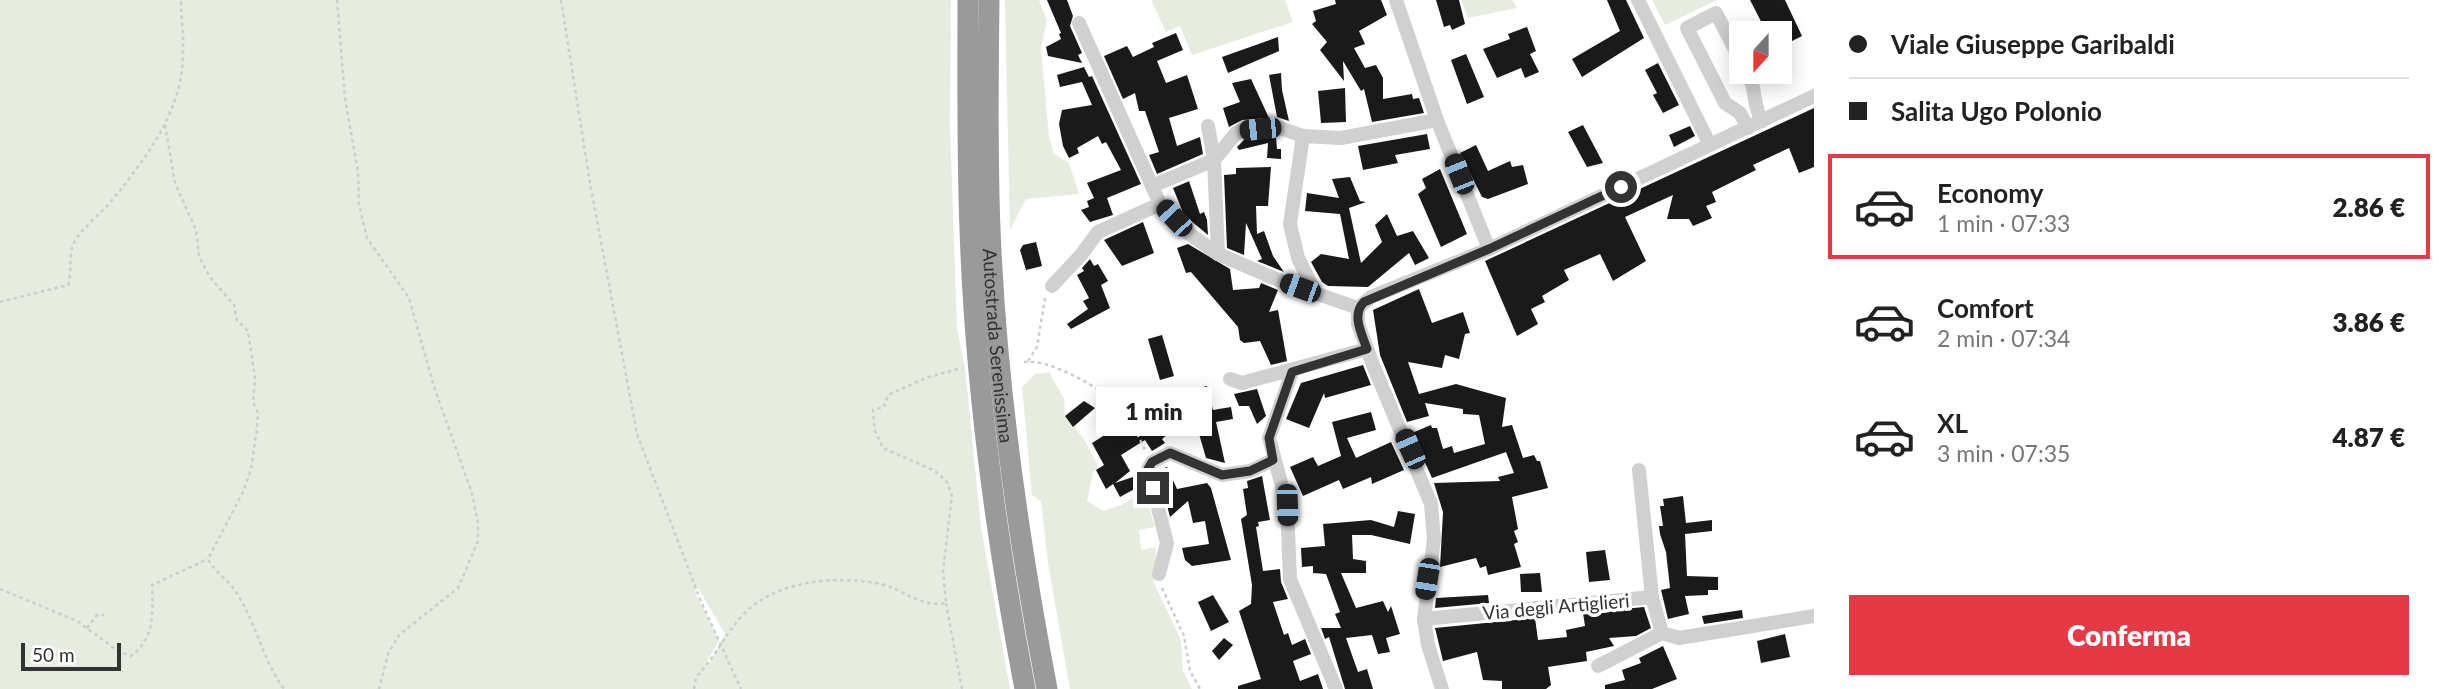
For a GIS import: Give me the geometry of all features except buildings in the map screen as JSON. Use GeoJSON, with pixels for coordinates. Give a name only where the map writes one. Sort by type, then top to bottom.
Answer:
{"type":"FeatureCollection","features":[{"type":"Feature","properties":{"kind":"highway","name":"Autostrada Serenissima"},"geometry":{"type":"LineString","coordinates":[[968,0],[970,232],[978,337],[997,518],[1026,689]]}},
{"type":"Feature","properties":{"kind":"highway","name":"Autostrada Serenissima"},"geometry":{"type":"LineString","coordinates":[[989,0],[990,230],[998,335],[1017,515],[1047,689]]}},
{"type":"Feature","properties":{"kind":"street"},"geometry":{"type":"LineString","coordinates":[[1396,0],[1437,120],[1489,249]]}},
{"type":"Feature","properties":{"kind":"street"},"geometry":{"type":"LineString","coordinates":[[1639,0],[1710,145]]}},
{"type":"Feature","properties":{"kind":"street"},"geometry":{"type":"LineString","coordinates":[[1729,38],[1716,13],[1687,28],[1725,103],[1740,113],[1748,128]]}},
{"type":"Feature","properties":{"kind":"street"},"geometry":{"type":"LineString","coordinates":[[1079,23],[1160,204],[1188,233],[1218,254],[1320,296],[1358,307]]}},
{"type":"Feature","properties":{"kind":"street"},"geometry":{"type":"LineString","coordinates":[[1754,84],[1753,106],[1762,121]]}},
{"type":"Feature","properties":{"kind":"street"},"geometry":{"type":"LineString","coordinates":[[1358,307],[1371,297],[1489,249],[1814,96]]}},
{"type":"Feature","properties":{"kind":"street"},"geometry":{"type":"LineString","coordinates":[[1152,187],[1214,160],[1236,133],[1242,130],[1277,127],[1303,136],[1341,138],[1437,120]]}},
{"type":"Feature","properties":{"kind":"street"},"geometry":{"type":"LineString","coordinates":[[1208,126],[1214,160],[1218,254]]}},
{"type":"Feature","properties":{"kind":"street"},"geometry":{"type":"LineString","coordinates":[[1303,136],[1290,224],[1296,250],[1320,296]]}},
{"type":"Feature","properties":{"kind":"street"},"geometry":{"type":"LineString","coordinates":[[1052,286],[1082,256],[1098,232],[1160,204]]}},
{"type":"Feature","properties":{"kind":"street"},"geometry":{"type":"LineString","coordinates":[[1358,307],[1358,324],[1367,349],[1431,504],[1434,539],[1424,619],[1428,645],[1442,689]]}},
{"type":"Feature","properties":{"kind":"street"},"geometry":{"type":"LineString","coordinates":[[1230,379],[1242,383],[1292,372],[1367,349]]}},
{"type":"Feature","properties":{"kind":"street"},"geometry":{"type":"LineString","coordinates":[[1292,372],[1269,438],[1287,505],[1290,579],[1336,689]]}},
{"type":"Feature","properties":{"kind":"street"},"geometry":{"type":"LineString","coordinates":[[1159,574],[1167,543],[1148,469],[1152,462],[1170,453],[1222,475],[1250,471],[1273,460]]}},
{"type":"Feature","properties":{"kind":"street"},"geometry":{"type":"LineString","coordinates":[[1639,470],[1652,597]]}},
{"type":"Feature","properties":{"kind":"street","name":"Via degli Artiglieri"},"geometry":{"type":"LineString","coordinates":[[1424,619],[1652,597],[1662,633]]}},
{"type":"Feature","properties":{"kind":"street"},"geometry":{"type":"LineString","coordinates":[[1598,666],[1662,633],[1679,638],[1814,616]]}},
{"type":"Feature","properties":{"kind":"path"},"geometry":{"type":"LineString","coordinates":[[0,302],[68,285],[72,248],[78,236],[138,169],[165,125],[178,89],[184,55],[181,0]]}},
{"type":"Feature","properties":{"kind":"path"},"geometry":{"type":"LineString","coordinates":[[337,0],[345,99],[358,171],[359,204],[367,238],[409,298],[434,387],[472,494],[478,524],[478,541],[458,588],[399,635],[388,654],[379,689]]}},
{"type":"Feature","properties":{"kind":"path"},"geometry":{"type":"LineString","coordinates":[[561,0],[590,183],[637,434],[696,587],[741,689]]}},
{"type":"Feature","properties":{"kind":"path"},"geometry":{"type":"LineString","coordinates":[[0,589],[77,621],[118,651],[131,656],[152,628],[152,585],[208,559],[243,492],[251,469],[258,421],[253,402],[254,368],[248,331],[237,320],[234,305],[209,276],[199,256],[196,230],[175,183],[165,125]]}},
{"type":"Feature","properties":{"kind":"path"},"geometry":{"type":"LineString","coordinates":[[1052,286],[1045,296],[1037,347],[1026,361],[1057,367],[1121,408],[1152,462]]}},
{"type":"Feature","properties":{"kind":"path"},"geometry":{"type":"LineString","coordinates":[[962,689],[946,603],[943,571],[952,496],[947,482],[935,471],[883,448],[875,431],[873,410],[884,407],[888,395],[928,377],[965,367]]}},
{"type":"Feature","properties":{"kind":"path"},"geometry":{"type":"LineString","coordinates":[[208,559],[213,568],[236,591],[261,650],[284,689]]}},
{"type":"Feature","properties":{"kind":"path"},"geometry":{"type":"LineString","coordinates":[[1159,574],[1163,592],[1175,612],[1184,636],[1190,671],[1200,689]]}},
{"type":"Feature","properties":{"kind":"path"},"geometry":{"type":"LineString","coordinates":[[694,689],[696,677],[743,614],[762,601],[804,584],[855,581],[882,585],[934,605],[946,603]]}},
{"type":"Feature","properties":{"kind":"path"},"geometry":{"type":"LineString","coordinates":[[87,628],[97,615],[104,615]]}},
{"type":"Feature","properties":{"kind":"shaded area"},"geometry":{"type":"Polygon","coordinates":[[[0,0],[951,0],[950,125],[957,329],[965,367],[981,527],[1010,689],[0,689],[0,0]],[[698,588],[695,592],[719,640],[705,665],[708,666],[725,634],[698,588]]]}},
{"type":"Feature","properties":{"kind":"shaded area"},"geometry":{"type":"Polygon","coordinates":[[[1005,0],[1039,0],[1047,21],[1041,48],[1049,137],[1054,154],[1069,163],[1079,194],[1026,199],[1010,230],[1005,0]]]}},
{"type":"Feature","properties":{"kind":"shaded area"},"geometry":{"type":"Polygon","coordinates":[[[1151,0],[1285,0],[1293,22],[1192,55],[1180,26],[1166,32],[1151,0]]]}},
{"type":"Feature","properties":{"kind":"shaded area"},"geometry":{"type":"Polygon","coordinates":[[[1461,0],[1512,0],[1517,8],[1468,18],[1461,0]]]}},
{"type":"Feature","properties":{"kind":"shaded area"},"geometry":{"type":"Polygon","coordinates":[[[1652,0],[1717,0],[1665,25],[1652,0]]]}},
{"type":"Feature","properties":{"kind":"shaded area"},"geometry":{"type":"Polygon","coordinates":[[[1049,372],[1064,399],[1065,416],[1084,439],[1099,468],[1093,472],[1087,501],[1103,511],[1122,505],[1144,490],[1155,527],[1139,530],[1141,550],[1156,547],[1154,583],[1181,640],[1183,671],[1192,689],[1070,689],[1048,563],[1041,501],[1032,495],[1022,387],[1035,374],[1049,372]]]}},
{"type":"Feature","properties":{"kind":"route"},"geometry":{"type":"LineString","coordinates":[[1153,488],[1148,469],[1152,462],[1170,453],[1177,454],[1214,474],[1222,475],[1250,471],[1273,460],[1269,438],[1274,416],[1292,372],[1367,349],[1357,317],[1358,307],[1371,297],[1533,230],[1621,187]]}}]}
